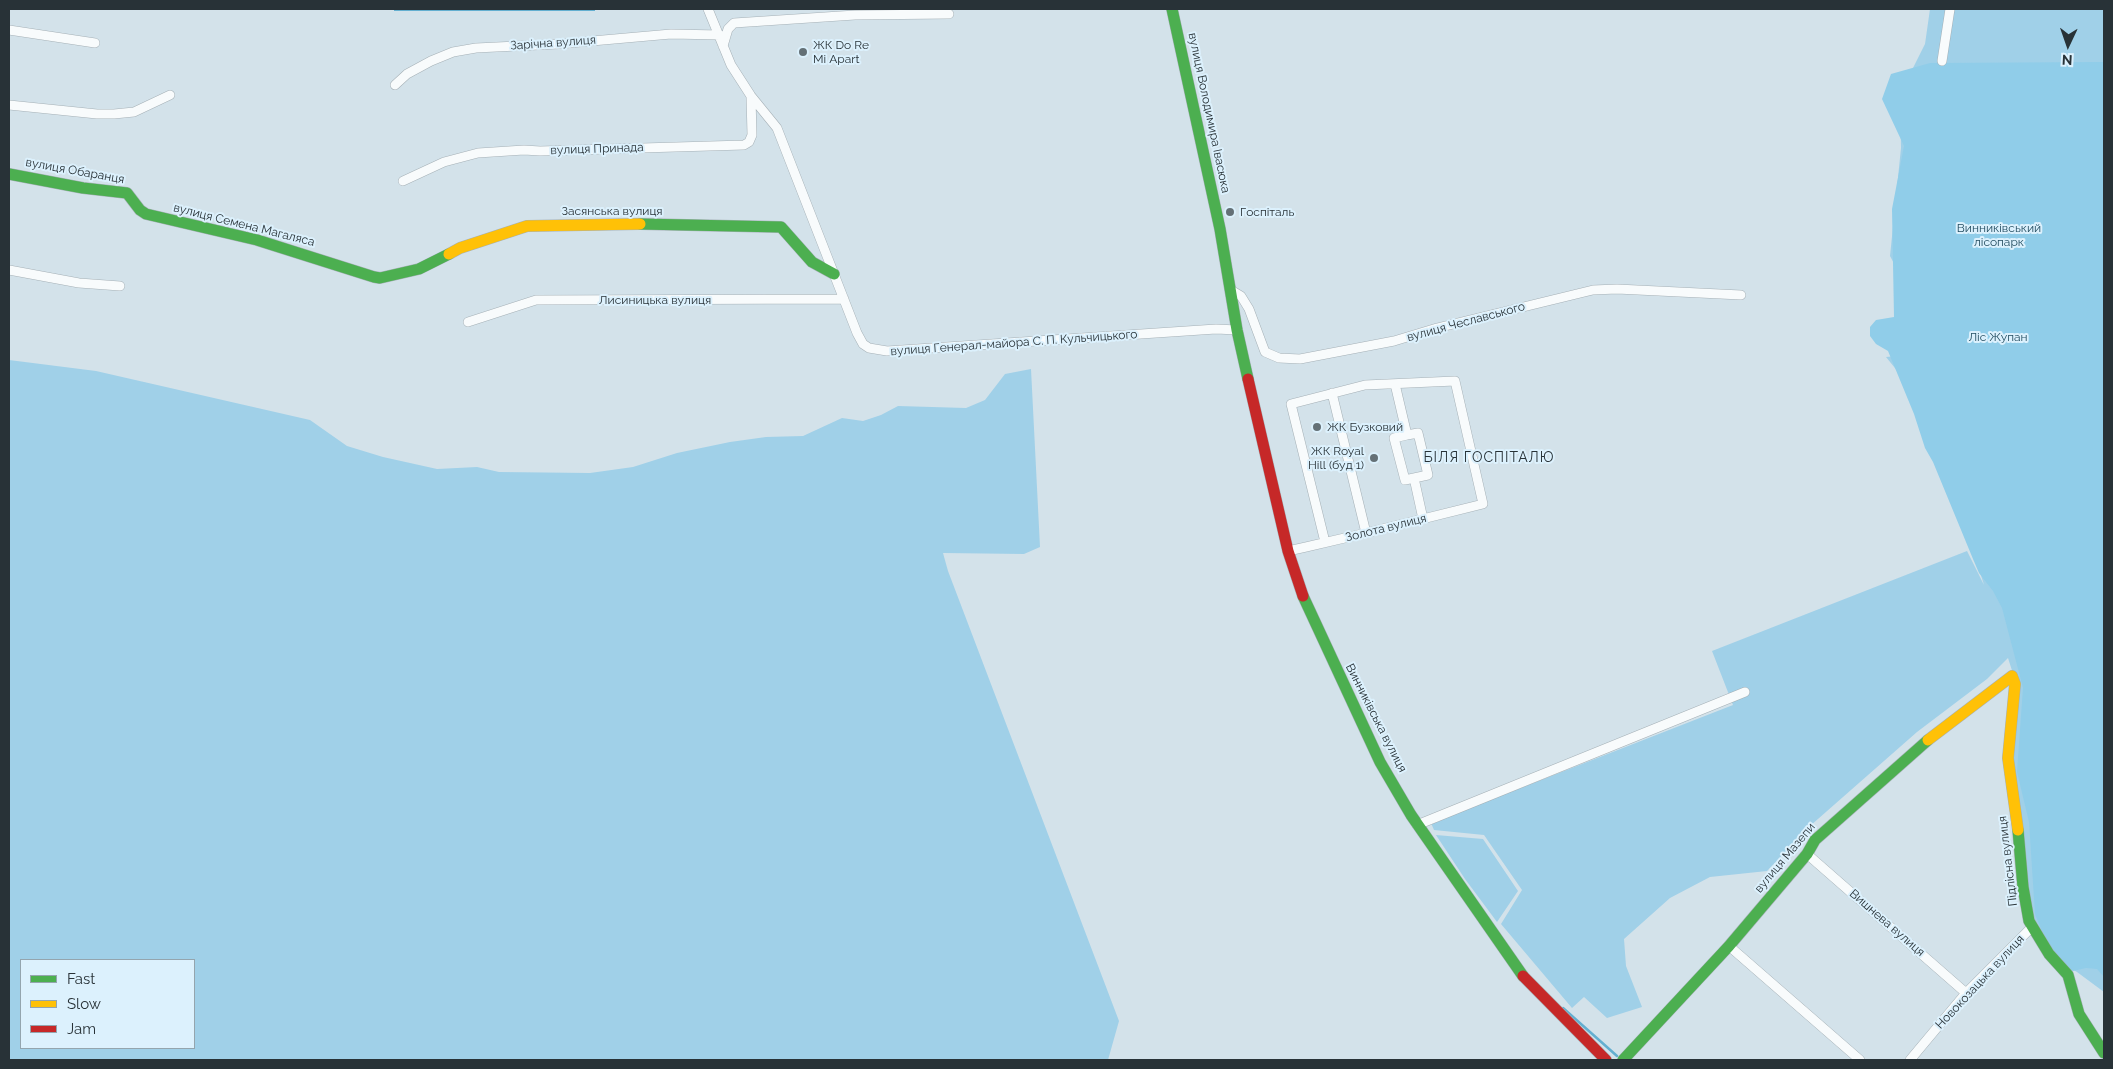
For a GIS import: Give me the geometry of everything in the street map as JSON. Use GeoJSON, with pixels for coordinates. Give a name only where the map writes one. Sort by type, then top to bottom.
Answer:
{"type":"FeatureCollection","features":[{"type":"Feature","properties":{"kind":"street","name":"вулиця Генерал-майора С. П. Кульчицького"},"geometry":{"type":"LineString","coordinates":[[708,9],[731,65],[751,96],[777,128],[857,333],[863,344],[878,350],[975,346],[1216,329],[1237,330]]}},
{"type":"Feature","properties":{"kind":"street","name":"вулиця Володимира Івасюка"},"geometry":{"type":"LineString","coordinates":[[1172,9],[1230,286],[1237,330]]}},
{"type":"Feature","properties":{"kind":"street"},"geometry":{"type":"LineString","coordinates":[[1942,61],[1950,9]]}},
{"type":"Feature","properties":{"kind":"street"},"geometry":{"type":"LineString","coordinates":[[723,46],[728,29],[734,22],[855,15],[949,14]]}},
{"type":"Feature","properties":{"kind":"street"},"geometry":{"type":"LineString","coordinates":[[9,30],[95,43]]}},
{"type":"Feature","properties":{"kind":"street","name":"Зарічна вулиця"},"geometry":{"type":"LineString","coordinates":[[395,85],[408,74],[432,61],[453,52],[476,48],[558,44],[671,34],[720,35]]}},
{"type":"Feature","properties":{"kind":"street"},"geometry":{"type":"LineString","coordinates":[[9,105],[114,114],[134,112],[170,95]]}},
{"type":"Feature","properties":{"kind":"street","name":"вулиця Принада"},"geometry":{"type":"LineString","coordinates":[[403,181],[444,162],[478,154],[524,150],[744,145],[749,142],[752,135],[751,96]]}},
{"type":"Feature","properties":{"kind":"street","name":"вулиця Обаранця"},"geometry":{"type":"LineString","coordinates":[[9,174],[83,188],[127,193],[133,202]]}},
{"type":"Feature","properties":{"kind":"street","name":"вулиця Семена Магаляса"},"geometry":{"type":"LineString","coordinates":[[133,202],[146,214],[257,240],[354,272],[380,278]]}},
{"type":"Feature","properties":{"kind":"street","name":"Засянська вулиця"},"geometry":{"type":"LineString","coordinates":[[380,278],[419,270],[460,248],[527,226],[606,223],[781,226],[812,262],[834,274]]}},
{"type":"Feature","properties":{"kind":"street"},"geometry":{"type":"LineString","coordinates":[[9,270],[79,283],[120,286]]}},
{"type":"Feature","properties":{"kind":"street","name":"вулиця Чеславського"},"geometry":{"type":"LineString","coordinates":[[1230,286],[1241,296],[1249,309],[1265,352],[1279,358],[1293,359],[1394,341],[1437,328],[1593,290],[1618,289],[1741,295]]}},
{"type":"Feature","properties":{"kind":"street","name":"Лисиницька вулиця"},"geometry":{"type":"LineString","coordinates":[[468,322],[536,300],[844,299]]}},
{"type":"Feature","properties":{"kind":"street","name":"Винниківська вулиця"},"geometry":{"type":"LineString","coordinates":[[1237,330],[1288,551],[1298,585],[1380,762],[1417,825],[1527,982],[1606,1060]]}},
{"type":"Feature","properties":{"kind":"street","name":"Золота вулиця"},"geometry":{"type":"LineString","coordinates":[[1288,551],[1483,504],[1455,380],[1395,384]]}},
{"type":"Feature","properties":{"kind":"street"},"geometry":{"type":"LineString","coordinates":[[1325,542],[1291,404],[1365,385],[1395,384],[1407,435]]}},
{"type":"Feature","properties":{"kind":"street"},"geometry":{"type":"LineString","coordinates":[[1332,393],[1366,533]]}},
{"type":"Feature","properties":{"kind":"street"},"geometry":{"type":"LineString","coordinates":[[1418,433],[1428,475],[1414,478],[1405,480],[1394,438],[1418,433]]}},
{"type":"Feature","properties":{"kind":"street"},"geometry":{"type":"LineString","coordinates":[[1414,478],[1423,519]]}},
{"type":"Feature","properties":{"kind":"street","name":"вулиця Мазепи"},"geometry":{"type":"LineString","coordinates":[[1623,1060],[1729,946],[1807,854],[1815,840],[1922,744],[2012,676]]}},
{"type":"Feature","properties":{"kind":"street","name":"Підлісна вулиця"},"geometry":{"type":"LineString","coordinates":[[2012,676],[2015,684],[2008,758],[2021,851],[2023,887],[2029,921],[2049,954],[2068,975],[2079,1014],[2104,1053]]}},
{"type":"Feature","properties":{"kind":"street"},"geometry":{"type":"LineString","coordinates":[[1417,825],[1744,692]]}},
{"type":"Feature","properties":{"kind":"street","name":"Вишнева вулиця"},"geometry":{"type":"LineString","coordinates":[[1807,854],[1966,993]]}},
{"type":"Feature","properties":{"kind":"street","name":"Новокозацька вулиця"},"geometry":{"type":"LineString","coordinates":[[1910,1060],[1966,993],[2032,927]]}},
{"type":"Feature","properties":{"kind":"street"},"geometry":{"type":"LineString","coordinates":[[1729,946],[1860,1060]]}},
{"type":"Feature","properties":{"kind":"green space","name":"Винниківський лісопарк"},"geometry":{"type":"Polygon","coordinates":[[[1930,9],[2104,9],[2104,992],[2077,972],[2056,960],[2032,924],[2012,761],[2017,686],[2008,658],[1987,679],[1917,732],[1810,826],[1767,871],[1710,877],[1670,898],[1624,939],[1626,966],[1642,1007],[1607,1018],[1584,997],[1572,1008],[1501,924],[1522,890],[1484,835],[1434,830],[1431,823],[1733,705],[1712,651],[1967,551],[1984,585],[1970,540],[1912,389],[1886,357],[1926,353],[1926,323],[1890,256],[1901,148],[1900,94],[1925,44],[1930,9]]]}},
{"type":"Feature","properties":{"kind":"green space","name":"Ліс Жупан"},"geometry":{"type":"Polygon","coordinates":[[[2104,62],[2104,977],[2097,969],[2086,968],[2073,971],[2068,969],[2048,946],[2035,914],[2029,822],[2017,772],[2023,688],[2002,608],[1993,591],[1979,573],[1933,462],[1925,448],[1914,414],[1888,351],[1876,344],[1870,336],[1870,327],[1876,320],[1894,317],[1892,209],[1904,146],[1882,99],[1891,74],[1930,63],[2104,62]]]}},
{"type":"Feature","properties":{"kind":"green space"},"geometry":{"type":"Polygon","coordinates":[[[9,360],[96,371],[310,420],[347,446],[383,457],[437,469],[477,467],[499,472],[590,473],[633,467],[677,453],[730,442],[766,437],[803,436],[842,418],[863,421],[881,415],[898,406],[966,408],[985,400],[1005,374],[1031,369],[1040,547],[1024,554],[943,553],[948,571],[1119,1021],[1108,1060],[9,1060],[9,360]]]}},
{"type":"Feature","properties":{"kind":"green space"},"geometry":{"type":"Polygon","coordinates":[[[1436,835],[1483,839],[1518,891],[1497,922],[1465,879],[1436,835]]]}},
{"type":"Feature","properties":{"kind":"shaded area"},"geometry":{"type":"Polygon","coordinates":[[[394,9],[595,9],[595,11],[394,11],[394,9]]]}},
{"type":"Feature","properties":{"kind":"waterway"},"geometry":{"type":"LineString","coordinates":[[1563,1008],[1617,1056]]}},
{"type":"Feature","properties":{"kind":"traffic: fast"},"geometry":{"type":"LineString","coordinates":[[1172,9],[1220,229],[1237,330],[1248,379]]}},
{"type":"Feature","properties":{"kind":"traffic: fast"},"geometry":{"type":"LineString","coordinates":[[9,174],[83,188],[127,193],[140,210],[146,214],[257,240],[374,277],[380,278],[419,269],[449,254]]}},
{"type":"Feature","properties":{"kind":"traffic: fast"},"geometry":{"type":"LineString","coordinates":[[640,224],[781,227],[812,262],[834,274]]}},
{"type":"Feature","properties":{"kind":"traffic: fast"},"geometry":{"type":"LineString","coordinates":[[1303,596],[1380,762],[1411,815],[1523,976]]}},
{"type":"Feature","properties":{"kind":"traffic: fast"},"geometry":{"type":"LineString","coordinates":[[1623,1060],[1729,946],[1807,854],[1815,840],[1928,740]]}},
{"type":"Feature","properties":{"kind":"traffic: fast"},"geometry":{"type":"LineString","coordinates":[[2018,830],[2023,887],[2029,921],[2049,954],[2068,975],[2079,1014],[2104,1053]]}},
{"type":"Feature","properties":{"kind":"traffic: slow"},"geometry":{"type":"LineString","coordinates":[[449,254],[460,248],[527,226],[640,224]]}},
{"type":"Feature","properties":{"kind":"traffic: slow"},"geometry":{"type":"LineString","coordinates":[[1928,740],[2012,676],[2015,684],[2008,758],[2018,830]]}},
{"type":"Feature","properties":{"kind":"traffic: jam"},"geometry":{"type":"LineString","coordinates":[[1248,379],[1288,551],[1303,596]]}},
{"type":"Feature","properties":{"kind":"traffic: jam"},"geometry":{"type":"LineString","coordinates":[[1523,976],[1606,1060]]}},
{"type":"Feature","properties":{"kind":"place","name":"ЖК Do Re Mi Apart"},"geometry":{"type":"Point","coordinates":[803,52]}},
{"type":"Feature","properties":{"kind":"place","name":"Госпіталь"},"geometry":{"type":"Point","coordinates":[1230,212]}},
{"type":"Feature","properties":{"kind":"place","name":"ЖК Бузковий"},"geometry":{"type":"Point","coordinates":[1317,427]}},
{"type":"Feature","properties":{"kind":"place","name":"ЖК Royal Hill (буд 1)"},"geometry":{"type":"Point","coordinates":[1374,458]}},
{"type":"Feature","properties":{"kind":"district","name":"БІЛЯ ГОСПІТАЛЮ"},"geometry":{"type":"Point","coordinates":[1489,458]}}]}
